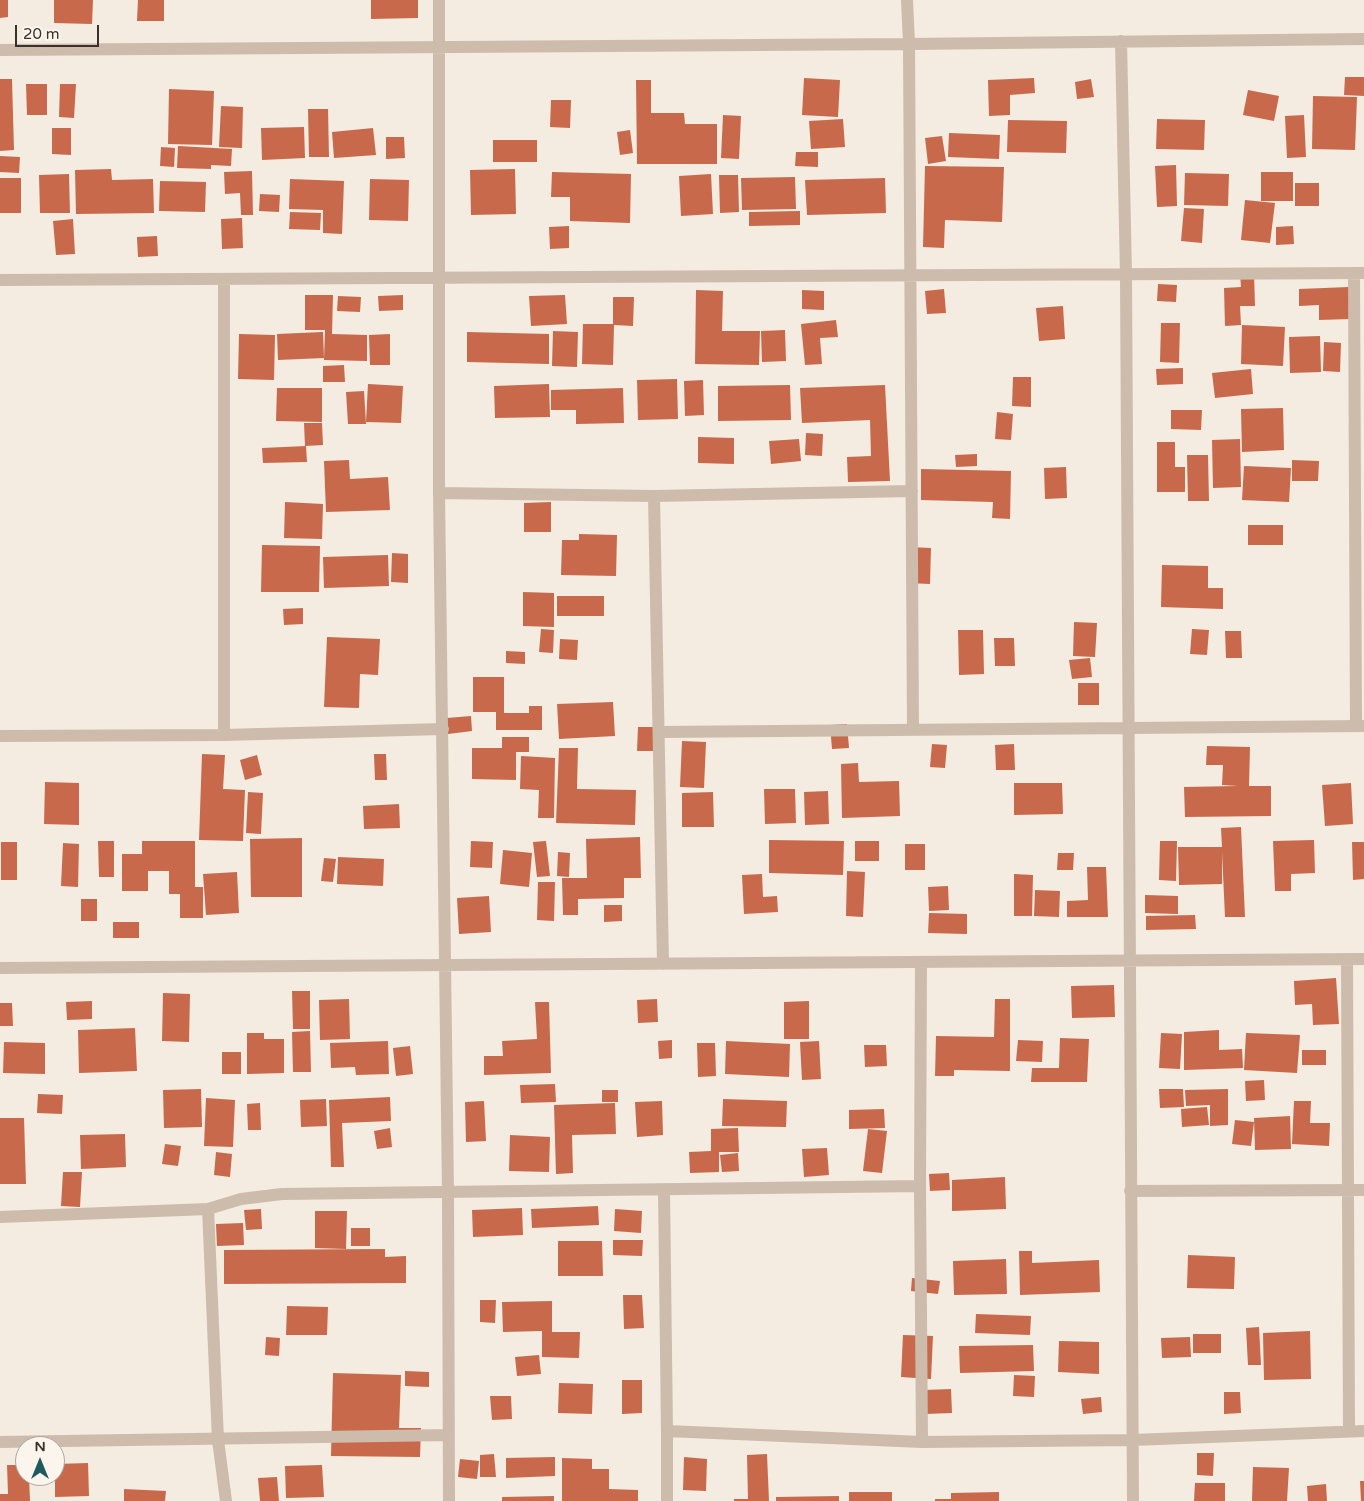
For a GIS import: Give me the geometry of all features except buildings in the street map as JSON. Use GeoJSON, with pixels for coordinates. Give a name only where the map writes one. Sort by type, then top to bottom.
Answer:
{"type":"FeatureCollection","features":[{"type":"Feature","properties":{"kind":"street"},"geometry":{"type":"LineString","coordinates":[[439,0],[439,493],[450,1501]]}},
{"type":"Feature","properties":{"kind":"street"},"geometry":{"type":"LineString","coordinates":[[907,0],[911,276],[913,730]]}},
{"type":"Feature","properties":{"kind":"street"},"geometry":{"type":"LineString","coordinates":[[0,50],[1364,39]]}},
{"type":"Feature","properties":{"kind":"street"},"geometry":{"type":"LineString","coordinates":[[1122,41],[1126,274],[1133,1501]]}},
{"type":"Feature","properties":{"kind":"street"},"geometry":{"type":"LineString","coordinates":[[0,280],[1359,273],[1360,726],[659,732]]}},
{"type":"Feature","properties":{"kind":"street"},"geometry":{"type":"LineString","coordinates":[[224,279],[224,735]]}},
{"type":"Feature","properties":{"kind":"street"},"geometry":{"type":"LineString","coordinates":[[439,493],[654,496],[912,491]]}},
{"type":"Feature","properties":{"kind":"street"},"geometry":{"type":"LineString","coordinates":[[654,496],[663,964]]}},
{"type":"Feature","properties":{"kind":"street"},"geometry":{"type":"LineString","coordinates":[[0,736],[224,735],[443,729]]}},
{"type":"Feature","properties":{"kind":"street"},"geometry":{"type":"LineString","coordinates":[[1347,959],[1348,1431]]}},
{"type":"Feature","properties":{"kind":"street"},"geometry":{"type":"LineString","coordinates":[[0,968],[445,967],[1364,959]]}},
{"type":"Feature","properties":{"kind":"street"},"geometry":{"type":"LineString","coordinates":[[921,962],[922,1442]]}},
{"type":"Feature","properties":{"kind":"street"},"geometry":{"type":"LineString","coordinates":[[0,1217],[208,1209],[241,1199],[282,1194],[920,1186]]}},
{"type":"Feature","properties":{"kind":"street"},"geometry":{"type":"LineString","coordinates":[[664,1190],[667,1501]]}},
{"type":"Feature","properties":{"kind":"street"},"geometry":{"type":"LineString","coordinates":[[1130,1191],[1364,1190]]}},
{"type":"Feature","properties":{"kind":"street"},"geometry":{"type":"LineString","coordinates":[[208,1209],[218,1440],[226,1501]]}},
{"type":"Feature","properties":{"kind":"street"},"geometry":{"type":"LineString","coordinates":[[667,1431],[922,1442],[1133,1440],[1364,1431]]}},
{"type":"Feature","properties":{"kind":"street"},"geometry":{"type":"LineString","coordinates":[[0,1442],[449,1435]]}}]}
